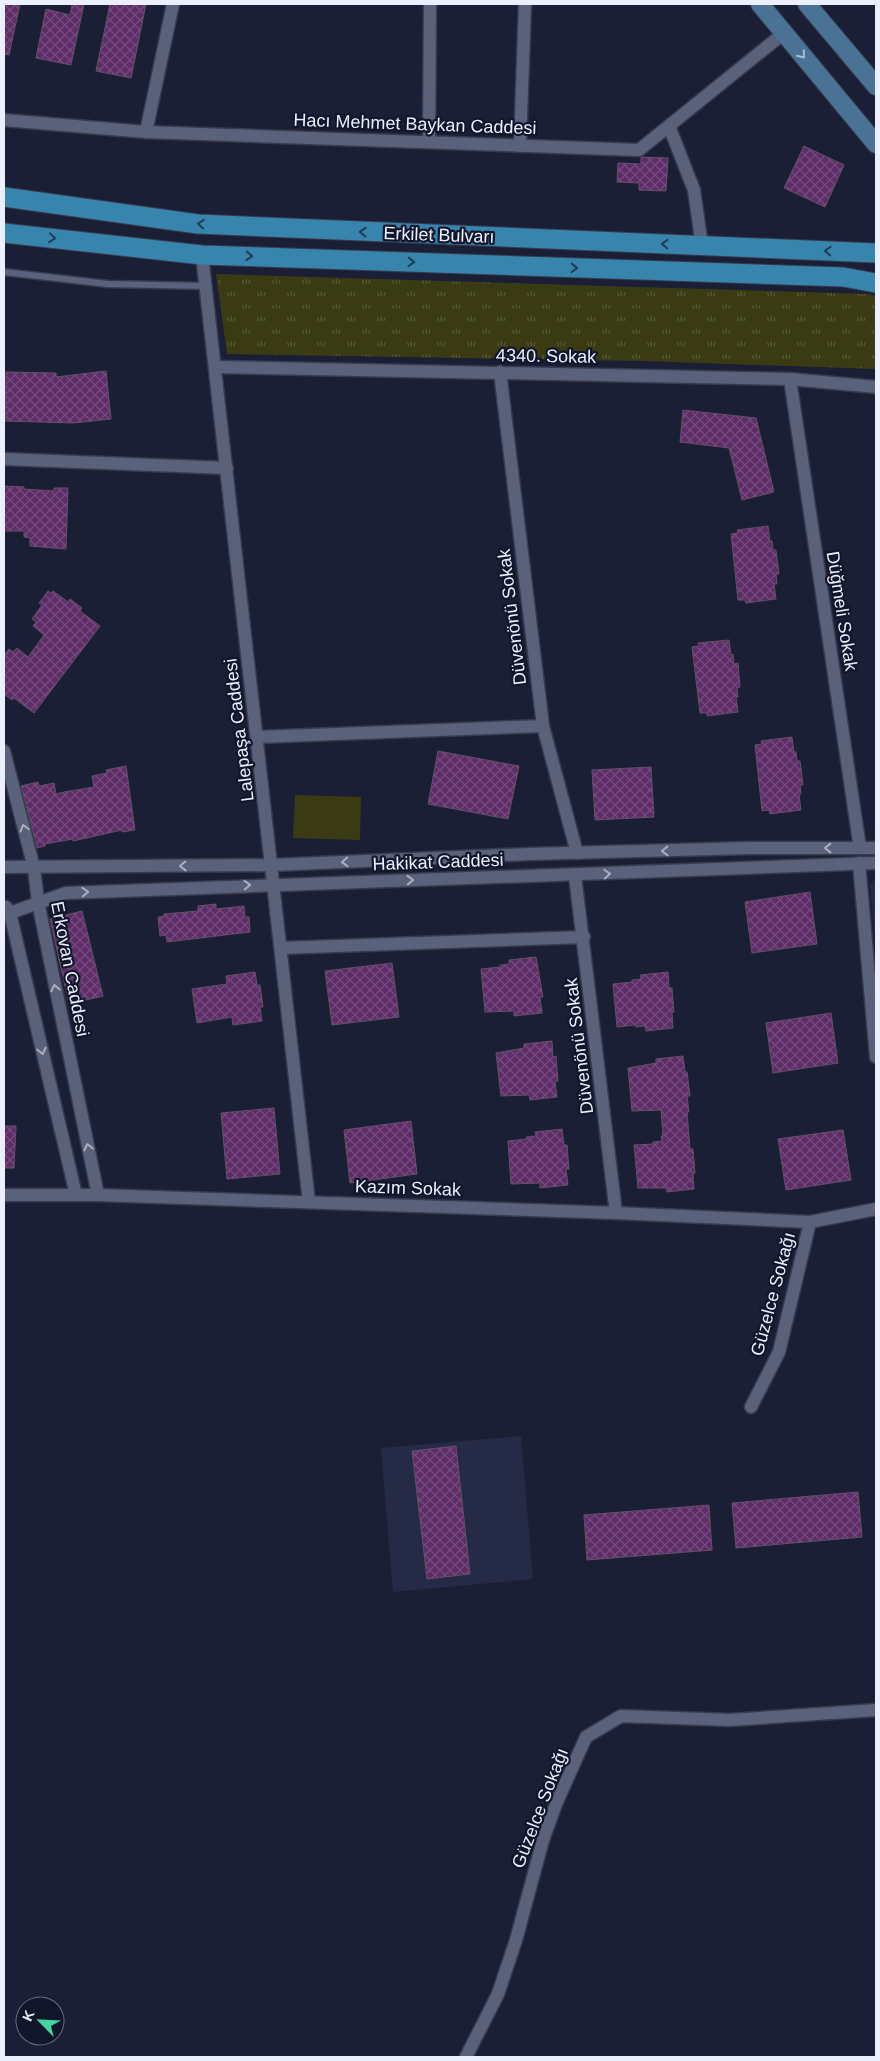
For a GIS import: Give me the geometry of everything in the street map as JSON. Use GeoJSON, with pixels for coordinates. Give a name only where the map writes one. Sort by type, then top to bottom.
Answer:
{"type":"FeatureCollection","features":[{"type":"Feature","properties":{"kind":"main road","name":"Erkilet Bulvarı"},"geometry":{"type":"LineString","coordinates":[[4,197],[198,224],[876,254]]}},
{"type":"Feature","properties":{"kind":"main road","name":"Erkilet Bulvarı"},"geometry":{"type":"LineString","coordinates":[[4,233],[202,255],[843,277],[876,283]]}},
{"type":"Feature","properties":{"kind":"street"},"geometry":{"type":"LineString","coordinates":[[146,132],[173,4]]}},
{"type":"Feature","properties":{"kind":"street"},"geometry":{"type":"LineString","coordinates":[[429,142],[430,4]]}},
{"type":"Feature","properties":{"kind":"street"},"geometry":{"type":"LineString","coordinates":[[520,146],[525,4]]}},
{"type":"Feature","properties":{"kind":"street"},"geometry":{"type":"LineString","coordinates":[[760,4],[876,144]]}},
{"type":"Feature","properties":{"kind":"street"},"geometry":{"type":"LineString","coordinates":[[807,4],[876,86]]}},
{"type":"Feature","properties":{"kind":"street","name":"Hacı Mehmet Baykan Caddesi"},"geometry":{"type":"LineString","coordinates":[[4,120],[146,132],[639,150],[784,33]]}},
{"type":"Feature","properties":{"kind":"street"},"geometry":{"type":"LineString","coordinates":[[669,126],[694,190],[702,246]]}},
{"type":"Feature","properties":{"kind":"street","name":"Lalepaşa Caddesi"},"geometry":{"type":"LineString","coordinates":[[202,255],[275,884],[309,1202]]}},
{"type":"Feature","properties":{"kind":"street","name":"4340. Sokak"},"geometry":{"type":"LineString","coordinates":[[215,367],[790,379],[876,387]]}},
{"type":"Feature","properties":{"kind":"street","name":"Düvenönü Sokak"},"geometry":{"type":"LineString","coordinates":[[500,372],[543,726],[577,853]]}},
{"type":"Feature","properties":{"kind":"street","name":"Düğmeli Sokak"},"geometry":{"type":"LineString","coordinates":[[790,379],[860,848]]}},
{"type":"Feature","properties":{"kind":"street"},"geometry":{"type":"LineString","coordinates":[[4,459],[227,468]]}},
{"type":"Feature","properties":{"kind":"street"},"geometry":{"type":"LineString","coordinates":[[258,737],[543,726]]}},
{"type":"Feature","properties":{"kind":"street","name":"Erkovan Caddesi"},"geometry":{"type":"LineString","coordinates":[[4,751],[34,868],[38,902],[98,1195]]}},
{"type":"Feature","properties":{"kind":"street","name":"Hakikat Caddesi"},"geometry":{"type":"LineString","coordinates":[[4,867],[272,865],[577,853],[876,848]]}},
{"type":"Feature","properties":{"kind":"street"},"geometry":{"type":"LineString","coordinates":[[859,863],[876,1057]]}},
{"type":"Feature","properties":{"kind":"street","name":"Hakikat Caddesi"},"geometry":{"type":"LineString","coordinates":[[6,909],[66,893],[275,884],[575,876],[876,863]]}},
{"type":"Feature","properties":{"kind":"street","name":"Düvenönü Sokak"},"geometry":{"type":"LineString","coordinates":[[575,876],[616,1213]]}},
{"type":"Feature","properties":{"kind":"street"},"geometry":{"type":"LineString","coordinates":[[6,909],[76,1195]]}},
{"type":"Feature","properties":{"kind":"street"},"geometry":{"type":"LineString","coordinates":[[282,948],[584,938]]}},
{"type":"Feature","properties":{"kind":"street","name":"Kazım Sokak"},"geometry":{"type":"LineString","coordinates":[[4,1195],[98,1195],[309,1202],[810,1222]]}},
{"type":"Feature","properties":{"kind":"street","name":"Güzelce Sokağı"},"geometry":{"type":"LineString","coordinates":[[751,1407],[779,1352],[810,1222],[876,1209]]}},
{"type":"Feature","properties":{"kind":"street","name":"Güzelce Sokağı"},"geometry":{"type":"LineString","coordinates":[[466,2057],[498,1994],[516,1940],[543,1840],[556,1804],[586,1737],[621,1716],[730,1720],[876,1710]]}},
{"type":"Feature","properties":{"kind":"lane"},"geometry":{"type":"LineString","coordinates":[[4,272],[108,284],[206,286]]}},
{"type":"Feature","properties":{"kind":"shaded area"},"geometry":{"type":"Polygon","coordinates":[[[876,878],[876,951],[870,884],[876,878]]]}},
{"type":"Feature","properties":{"kind":"shaded area"},"geometry":{"type":"Polygon","coordinates":[[[521,1436],[533,1579],[393,1592],[381,1448],[521,1436]]]}},
{"type":"Feature","properties":{"kind":"green space"},"geometry":{"type":"Polygon","coordinates":[[[216,274],[867,294],[876,296],[876,369],[643,361],[227,354],[216,274]]]}},
{"type":"Feature","properties":{"kind":"green space"},"geometry":{"type":"Polygon","coordinates":[[[295,795],[361,797],[360,840],[293,838],[295,795]]]}},
{"type":"Feature","properties":{"kind":"building"},"geometry":{"type":"Polygon","coordinates":[[[4,4],[20,4],[9,55],[4,54],[4,4]]]}},
{"type":"Feature","properties":{"kind":"building"},"geometry":{"type":"Polygon","coordinates":[[[72,4],[84,4],[71,65],[36,58],[46,9],[70,15],[72,4]]]}},
{"type":"Feature","properties":{"kind":"building"},"geometry":{"type":"Polygon","coordinates":[[[110,4],[146,4],[131,78],[96,71],[110,4]]]}},
{"type":"Feature","properties":{"kind":"building"},"geometry":{"type":"Polygon","coordinates":[[[804,146],[844,165],[825,207],[784,188],[804,146]]]}},
{"type":"Feature","properties":{"kind":"building"},"geometry":{"type":"Polygon","coordinates":[[[641,157],[668,158],[666,191],[639,190],[639,183],[617,182],[618,163],[641,164],[641,157]]]}},
{"type":"Feature","properties":{"kind":"building"},"geometry":{"type":"Polygon","coordinates":[[[106,371],[111,419],[73,423],[5,421],[6,372],[56,373],[56,377],[106,371]]]}},
{"type":"Feature","properties":{"kind":"building"},"geometry":{"type":"Polygon","coordinates":[[[683,410],[756,418],[774,492],[742,500],[729,448],[680,442],[683,410]]]}},
{"type":"Feature","properties":{"kind":"building"},"geometry":{"type":"Polygon","coordinates":[[[4,486],[54,491],[54,488],[68,488],[66,549],[30,546],[30,538],[24,537],[24,531],[4,531],[4,486]]]}},
{"type":"Feature","properties":{"kind":"building"},"geometry":{"type":"Polygon","coordinates":[[[768,526],[773,550],[776,550],[779,574],[776,574],[777,584],[774,584],[776,599],[746,603],[745,600],[738,600],[731,534],[738,533],[737,530],[768,526]]]}},
{"type":"Feature","properties":{"kind":"building"},"geometry":{"type":"Polygon","coordinates":[[[48,591],[51,593],[53,591],[68,602],[70,599],[82,608],[80,611],[100,626],[34,713],[14,698],[12,700],[4,694],[4,655],[9,649],[13,652],[17,648],[28,657],[44,635],[33,626],[36,622],[32,619],[42,605],[39,603],[48,591]]]}},
{"type":"Feature","properties":{"kind":"building"},"geometry":{"type":"Polygon","coordinates":[[[729,640],[734,664],[738,663],[740,687],[737,688],[738,697],[736,697],[738,712],[707,716],[707,713],[700,713],[692,647],[699,646],[698,643],[729,640]]]}},
{"type":"Feature","properties":{"kind":"building"},"geometry":{"type":"Polygon","coordinates":[[[792,737],[797,761],[800,761],[803,785],[800,785],[801,794],[799,795],[801,810],[770,814],[769,810],[762,811],[755,745],[762,744],[761,741],[792,737]]]}},
{"type":"Feature","properties":{"kind":"building"},"geometry":{"type":"Polygon","coordinates":[[[438,751],[519,766],[508,819],[428,804],[438,751]]]}},
{"type":"Feature","properties":{"kind":"building"},"geometry":{"type":"Polygon","coordinates":[[[126,766],[135,830],[122,832],[122,830],[73,841],[73,839],[45,844],[45,846],[37,848],[21,786],[38,782],[39,786],[54,783],[56,794],[94,787],[92,776],[107,773],[106,770],[126,766]]]}},
{"type":"Feature","properties":{"kind":"building"},"geometry":{"type":"Polygon","coordinates":[[[651,767],[654,817],[595,820],[592,770],[651,767]]]}},
{"type":"Feature","properties":{"kind":"building"},"geometry":{"type":"Polygon","coordinates":[[[810,892],[817,944],[752,953],[745,902],[810,892]]]}},
{"type":"Feature","properties":{"kind":"building"},"geometry":{"type":"Polygon","coordinates":[[[216,904],[216,909],[244,906],[245,917],[249,917],[250,932],[167,942],[166,935],[160,936],[158,917],[164,916],[164,914],[198,911],[198,906],[216,904]]]}},
{"type":"Feature","properties":{"kind":"building"},"geometry":{"type":"Polygon","coordinates":[[[82,911],[103,996],[69,1004],[50,919],[82,911]]]}},
{"type":"Feature","properties":{"kind":"building"},"geometry":{"type":"Polygon","coordinates":[[[536,957],[543,997],[540,997],[542,1013],[514,1016],[514,1011],[485,1012],[481,969],[500,967],[500,965],[509,964],[509,960],[536,957]]]}},
{"type":"Feature","properties":{"kind":"building"},"geometry":{"type":"Polygon","coordinates":[[[392,963],[399,1017],[332,1025],[325,971],[392,963]]]}},
{"type":"Feature","properties":{"kind":"building"},"geometry":{"type":"Polygon","coordinates":[[[255,972],[257,985],[260,985],[263,1007],[260,1007],[262,1021],[233,1025],[232,1017],[197,1023],[192,989],[227,984],[226,976],[255,972]]]}},
{"type":"Feature","properties":{"kind":"building"},"geometry":{"type":"Polygon","coordinates":[[[668,972],[669,988],[672,988],[673,1028],[646,1031],[645,1026],[617,1027],[613,984],[641,979],[640,975],[668,972]]]}},
{"type":"Feature","properties":{"kind":"building"},"geometry":{"type":"Polygon","coordinates":[[[831,1013],[838,1063],[773,1073],[766,1023],[831,1013]]]}},
{"type":"Feature","properties":{"kind":"building"},"geometry":{"type":"Polygon","coordinates":[[[552,1041],[553,1057],[556,1056],[558,1081],[555,1081],[557,1097],[530,1100],[529,1095],[501,1096],[496,1053],[524,1048],[524,1044],[552,1041]]]}},
{"type":"Feature","properties":{"kind":"building"},"geometry":{"type":"Polygon","coordinates":[[[683,1056],[690,1096],[687,1096],[689,1112],[687,1112],[690,1149],[693,1149],[694,1189],[667,1192],[666,1188],[638,1188],[634,1145],[653,1144],[653,1142],[662,1141],[661,1110],[632,1111],[628,1068],[656,1063],[656,1059],[683,1056]]]}},
{"type":"Feature","properties":{"kind":"building"},"geometry":{"type":"Polygon","coordinates":[[[274,1108],[280,1174],[227,1179],[221,1113],[274,1108]]]}},
{"type":"Feature","properties":{"kind":"building"},"geometry":{"type":"Polygon","coordinates":[[[411,1121],[417,1174],[350,1183],[344,1130],[411,1121]]]}},
{"type":"Feature","properties":{"kind":"building"},"geometry":{"type":"Polygon","coordinates":[[[4,1126],[16,1126],[14,1168],[4,1168],[4,1126]]]}},
{"type":"Feature","properties":{"kind":"building"},"geometry":{"type":"Polygon","coordinates":[[[562,1129],[564,1145],[567,1145],[569,1169],[566,1169],[568,1185],[540,1188],[540,1183],[511,1184],[508,1141],[536,1136],[535,1132],[562,1129]]]}},
{"type":"Feature","properties":{"kind":"building"},"geometry":{"type":"Polygon","coordinates":[[[843,1130],[851,1180],[786,1190],[778,1139],[843,1130]]]}},
{"type":"Feature","properties":{"kind":"building"},"geometry":{"type":"Polygon","coordinates":[[[456,1446],[470,1574],[427,1579],[412,1451],[456,1446]]]}},
{"type":"Feature","properties":{"kind":"building"},"geometry":{"type":"Polygon","coordinates":[[[858,1492],[862,1537],[736,1548],[732,1503],[858,1492]]]}},
{"type":"Feature","properties":{"kind":"building"},"geometry":{"type":"Polygon","coordinates":[[[709,1505],[712,1550],[587,1560],[584,1515],[709,1505]]]}}]}
